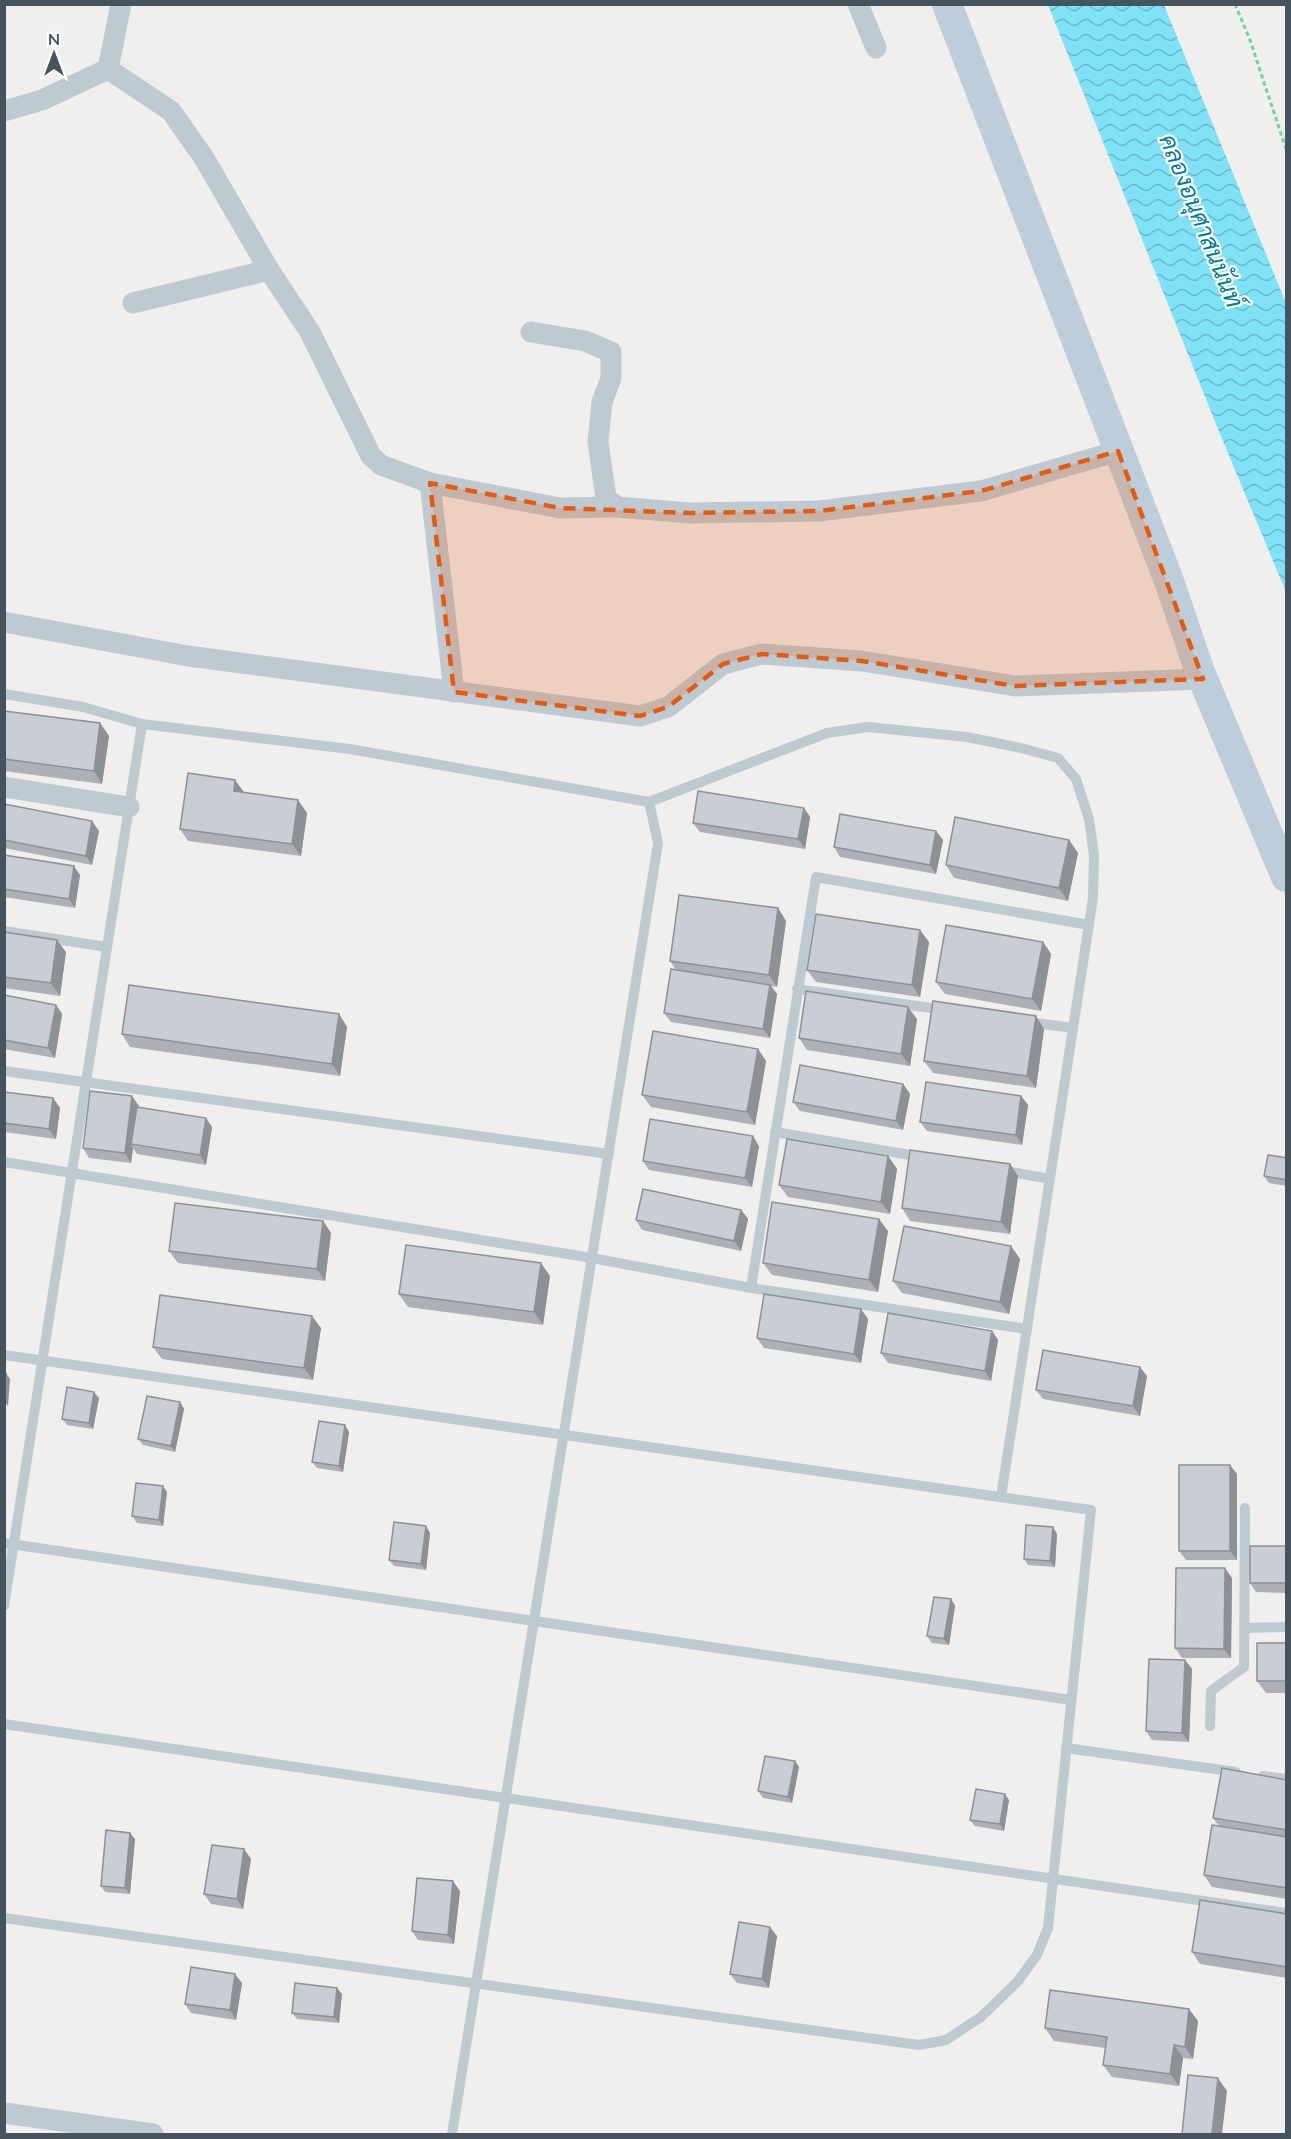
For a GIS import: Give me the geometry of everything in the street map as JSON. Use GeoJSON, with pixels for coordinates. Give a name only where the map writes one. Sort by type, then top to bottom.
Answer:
{"type":"FeatureCollection","features":[{"type":"Feature","properties":{"kind":"main road"},"geometry":{"type":"LineString","coordinates":[[947,4],[1169,581],[1203,679],[1287,877]]}},
{"type":"Feature","properties":{"kind":"street"},"geometry":{"type":"LineString","coordinates":[[108,69],[121,4]]}},
{"type":"Feature","properties":{"kind":"street"},"geometry":{"type":"LineString","coordinates":[[858,4],[876,48]]}},
{"type":"Feature","properties":{"kind":"street"},"geometry":{"type":"LineString","coordinates":[[4,111],[42,99],[108,69]]}},
{"type":"Feature","properties":{"kind":"street"},"geometry":{"type":"LineString","coordinates":[[108,69],[171,111],[204,158],[269,270],[310,332],[372,456],[381,465],[430,483],[560,508],[617,507],[692,513],[819,511],[981,491],[1118,451]]}},
{"type":"Feature","properties":{"kind":"street"},"geometry":{"type":"LineString","coordinates":[[133,303],[269,270]]}},
{"type":"Feature","properties":{"kind":"street"},"geometry":{"type":"LineString","coordinates":[[531,332],[585,341],[611,352],[611,378],[602,402],[598,442],[606,498],[617,507]]}},
{"type":"Feature","properties":{"kind":"street"},"geometry":{"type":"LineString","coordinates":[[430,483],[454,692]]}},
{"type":"Feature","properties":{"kind":"street"},"geometry":{"type":"LineString","coordinates":[[4,622],[188,656],[640,716],[668,707],[723,664],[762,654],[862,661],[1015,686],[1203,679]]}},
{"type":"Feature","properties":{"kind":"street"},"geometry":{"type":"LineString","coordinates":[[4,787],[129,807]]}},
{"type":"Feature","properties":{"kind":"street"},"geometry":{"type":"LineString","coordinates":[[4,2113],[153,2134]]}},
{"type":"Feature","properties":{"kind":"lane"},"geometry":{"type":"LineString","coordinates":[[4,694],[83,707],[142,724],[350,749],[649,802],[827,733],[868,727],[967,737],[1021,748],[1058,759],[1076,779],[1089,819],[1095,855],[1093,898],[1001,1497]]}},
{"type":"Feature","properties":{"kind":"lane"},"geometry":{"type":"LineString","coordinates":[[4,1606],[9,1544],[43,1360],[142,724]]}},
{"type":"Feature","properties":{"kind":"lane"},"geometry":{"type":"LineString","coordinates":[[452,2134],[658,843],[649,802]]}},
{"type":"Feature","properties":{"kind":"lane"},"geometry":{"type":"LineString","coordinates":[[751,1288],[816,877],[1089,925]]}},
{"type":"Feature","properties":{"kind":"lane"},"geometry":{"type":"LineString","coordinates":[[4,932],[107,947]]}},
{"type":"Feature","properties":{"kind":"lane"},"geometry":{"type":"LineString","coordinates":[[797,989],[958,1012]]}},
{"type":"Feature","properties":{"kind":"lane"},"geometry":{"type":"LineString","coordinates":[[1015,1020],[1073,1028]]}},
{"type":"Feature","properties":{"kind":"lane"},"geometry":{"type":"LineString","coordinates":[[4,1071],[609,1154]]}},
{"type":"Feature","properties":{"kind":"lane"},"geometry":{"type":"LineString","coordinates":[[775,1132],[935,1159]]}},
{"type":"Feature","properties":{"kind":"lane"},"geometry":{"type":"LineString","coordinates":[[4,1162],[592,1258],[751,1288],[1027,1329]]}},
{"type":"Feature","properties":{"kind":"lane"},"geometry":{"type":"LineString","coordinates":[[981,1167],[1050,1179]]}},
{"type":"Feature","properties":{"kind":"lane"},"geometry":{"type":"LineString","coordinates":[[4,1354],[1090,1510],[1048,1928],[1037,1955],[1018,1982],[981,2018],[946,2040],[919,2045],[4,1917]]}},
{"type":"Feature","properties":{"kind":"lane"},"geometry":{"type":"LineString","coordinates":[[1210,1726],[1211,1691],[1244,1666],[1245,1508]]}},
{"type":"Feature","properties":{"kind":"lane"},"geometry":{"type":"LineString","coordinates":[[9,1544],[1071,1700]]}},
{"type":"Feature","properties":{"kind":"lane"},"geometry":{"type":"LineString","coordinates":[[1246,1628],[1287,1627]]}},
{"type":"Feature","properties":{"kind":"lane"},"geometry":{"type":"LineString","coordinates":[[4,1724],[1287,1913]]}},
{"type":"Feature","properties":{"kind":"lane"},"geometry":{"type":"LineString","coordinates":[[1066,1748],[1287,1779]]}},
{"type":"Feature","properties":{"kind":"path"},"geometry":{"type":"LineString","coordinates":[[1235,4],[1250,40],[1287,149]]}},
{"type":"Feature","properties":{"kind":"highlighted area"},"geometry":{"type":"Polygon","coordinates":[[[1118,451],[1203,679],[1015,686],[862,661],[762,654],[723,664],[668,707],[640,716],[454,692],[430,483],[560,508],[691,513],[819,511],[981,491],[1118,451]]]}},
{"type":"Feature","properties":{"kind":"water","name":"คลองอนุศาสนนันท์"},"geometry":{"type":"Polygon","coordinates":[[[1048,5],[1164,5],[1286,303],[1286,592],[1220,434],[1048,5]]]}},
{"type":"Feature","properties":{"kind":"building"},"geometry":{"type":"Polygon","coordinates":[[[4,711],[100,723],[94,771],[4,759],[4,711]]]}},
{"type":"Feature","properties":{"kind":"building"},"geometry":{"type":"Polygon","coordinates":[[[188,773],[235,780],[234,791],[298,800],[292,844],[180,829],[188,773]]]}},
{"type":"Feature","properties":{"kind":"building"},"geometry":{"type":"Polygon","coordinates":[[[698,791],[804,808],[798,839],[693,823],[698,791]]]}},
{"type":"Feature","properties":{"kind":"building"},"geometry":{"type":"Polygon","coordinates":[[[4,804],[92,821],[86,856],[4,840],[4,804]]]}},
{"type":"Feature","properties":{"kind":"building"},"geometry":{"type":"Polygon","coordinates":[[[840,814],[936,831],[930,865],[834,847],[840,814]]]}},
{"type":"Feature","properties":{"kind":"building"},"geometry":{"type":"Polygon","coordinates":[[[955,817],[1069,840],[1059,888],[946,865],[955,817]]]}},
{"type":"Feature","properties":{"kind":"building"},"geometry":{"type":"Polygon","coordinates":[[[4,855],[74,866],[69,899],[4,889],[4,855]]]}},
{"type":"Feature","properties":{"kind":"building"},"geometry":{"type":"Polygon","coordinates":[[[679,895],[778,908],[769,975],[670,961],[679,895]]]}},
{"type":"Feature","properties":{"kind":"building"},"geometry":{"type":"Polygon","coordinates":[[[816,914],[920,930],[912,985],[807,970],[816,914]]]}},
{"type":"Feature","properties":{"kind":"building"},"geometry":{"type":"Polygon","coordinates":[[[946,925],[1043,942],[1032,999],[936,982],[946,925]]]}},
{"type":"Feature","properties":{"kind":"building"},"geometry":{"type":"Polygon","coordinates":[[[4,932],[57,940],[51,983],[4,977],[4,932]]]}},
{"type":"Feature","properties":{"kind":"building"},"geometry":{"type":"Polygon","coordinates":[[[671,969],[770,985],[763,1029],[664,1013],[671,969]]]}},
{"type":"Feature","properties":{"kind":"building"},"geometry":{"type":"Polygon","coordinates":[[[129,985],[339,1014],[332,1064],[122,1034],[129,985]]]}},
{"type":"Feature","properties":{"kind":"building"},"geometry":{"type":"Polygon","coordinates":[[[806,991],[908,1007],[901,1054],[799,1038],[806,991]]]}},
{"type":"Feature","properties":{"kind":"building"},"geometry":{"type":"Polygon","coordinates":[[[4,995],[56,1005],[48,1048],[4,1040],[4,995]]]}},
{"type":"Feature","properties":{"kind":"building"},"geometry":{"type":"Polygon","coordinates":[[[933,1001],[1036,1016],[1027,1076],[924,1061],[933,1001]]]}},
{"type":"Feature","properties":{"kind":"building"},"geometry":{"type":"Polygon","coordinates":[[[653,1031],[758,1049],[747,1112],[642,1095],[653,1031]]]}},
{"type":"Feature","properties":{"kind":"building"},"geometry":{"type":"Polygon","coordinates":[[[800,1065],[903,1084],[896,1121],[793,1102],[800,1065]]]}},
{"type":"Feature","properties":{"kind":"building"},"geometry":{"type":"Polygon","coordinates":[[[926,1082],[1021,1096],[1016,1135],[920,1122],[926,1082]]]}},
{"type":"Feature","properties":{"kind":"building"},"geometry":{"type":"Polygon","coordinates":[[[90,1091],[132,1096],[125,1153],[83,1148],[90,1091]]]}},
{"type":"Feature","properties":{"kind":"building"},"geometry":{"type":"Polygon","coordinates":[[[4,1092],[53,1098],[49,1129],[4,1123],[4,1092]]]}},
{"type":"Feature","properties":{"kind":"building"},"geometry":{"type":"Polygon","coordinates":[[[137,1107],[206,1118],[200,1155],[131,1144],[137,1107]]]}},
{"type":"Feature","properties":{"kind":"building"},"geometry":{"type":"Polygon","coordinates":[[[650,1119],[753,1136],[745,1178],[643,1161],[650,1119]]]}},
{"type":"Feature","properties":{"kind":"building"},"geometry":{"type":"Polygon","coordinates":[[[787,1139],[888,1156],[881,1202],[779,1185],[787,1139]]]}},
{"type":"Feature","properties":{"kind":"building"},"geometry":{"type":"Polygon","coordinates":[[[910,1150],[1010,1164],[1001,1222],[902,1208],[910,1150]]]}},
{"type":"Feature","properties":{"kind":"building"},"geometry":{"type":"Polygon","coordinates":[[[1268,1155],[1287,1158],[1287,1180],[1264,1176],[1268,1155]]]}},
{"type":"Feature","properties":{"kind":"building"},"geometry":{"type":"Polygon","coordinates":[[[643,1189],[741,1210],[734,1241],[636,1220],[643,1189]]]}},
{"type":"Feature","properties":{"kind":"building"},"geometry":{"type":"Polygon","coordinates":[[[772,1202],[879,1219],[869,1280],[763,1263],[772,1202]]]}},
{"type":"Feature","properties":{"kind":"building"},"geometry":{"type":"Polygon","coordinates":[[[175,1203],[323,1221],[317,1269],[169,1251],[175,1203]]]}},
{"type":"Feature","properties":{"kind":"building"},"geometry":{"type":"Polygon","coordinates":[[[904,1226],[1011,1246],[1000,1302],[893,1281],[904,1226]]]}},
{"type":"Feature","properties":{"kind":"building"},"geometry":{"type":"Polygon","coordinates":[[[406,1245],[541,1263],[534,1312],[399,1294],[406,1245]]]}},
{"type":"Feature","properties":{"kind":"building"},"geometry":{"type":"Polygon","coordinates":[[[764,1294],[861,1309],[854,1354],[757,1338],[764,1294]]]}},
{"type":"Feature","properties":{"kind":"building"},"geometry":{"type":"Polygon","coordinates":[[[160,1295],[312,1316],[304,1368],[153,1347],[160,1295]]]}},
{"type":"Feature","properties":{"kind":"building"},"geometry":{"type":"Polygon","coordinates":[[[888,1313],[992,1331],[985,1371],[881,1353],[888,1313]]]}},
{"type":"Feature","properties":{"kind":"building"},"geometry":{"type":"Polygon","coordinates":[[[1043,1350],[1140,1367],[1133,1406],[1036,1390],[1043,1350]]]}},
{"type":"Feature","properties":{"kind":"building"},"geometry":{"type":"Polygon","coordinates":[[[67,1387],[94,1392],[89,1423],[62,1419],[67,1387]]]}},
{"type":"Feature","properties":{"kind":"building"},"geometry":{"type":"Polygon","coordinates":[[[147,1396],[180,1402],[171,1446],[138,1439],[147,1396]]]}},
{"type":"Feature","properties":{"kind":"building"},"geometry":{"type":"Polygon","coordinates":[[[319,1421],[345,1425],[339,1466],[312,1462],[319,1421]]]}},
{"type":"Feature","properties":{"kind":"building"},"geometry":{"type":"Polygon","coordinates":[[[1179,1465],[1230,1465],[1230,1551],[1179,1551],[1179,1465]]]}},
{"type":"Feature","properties":{"kind":"building"},"geometry":{"type":"Polygon","coordinates":[[[136,1483],[163,1486],[159,1520],[132,1516],[136,1483]]]}},
{"type":"Feature","properties":{"kind":"building"},"geometry":{"type":"Polygon","coordinates":[[[394,1522],[426,1526],[421,1564],[389,1560],[394,1522]]]}},
{"type":"Feature","properties":{"kind":"building"},"geometry":{"type":"Polygon","coordinates":[[[1026,1525],[1053,1527],[1050,1561],[1024,1559],[1026,1525]]]}},
{"type":"Feature","properties":{"kind":"building"},"geometry":{"type":"Polygon","coordinates":[[[1250,1546],[1287,1546],[1287,1583],[1250,1583],[1250,1546]]]}},
{"type":"Feature","properties":{"kind":"building"},"geometry":{"type":"Polygon","coordinates":[[[1176,1568],[1225,1568],[1224,1649],[1175,1648],[1176,1568]]]}},
{"type":"Feature","properties":{"kind":"building"},"geometry":{"type":"Polygon","coordinates":[[[934,1597],[951,1599],[944,1639],[927,1636],[934,1597]]]}},
{"type":"Feature","properties":{"kind":"building"},"geometry":{"type":"Polygon","coordinates":[[[1257,1643],[1287,1643],[1287,1681],[1257,1681],[1257,1643]]]}},
{"type":"Feature","properties":{"kind":"building"},"geometry":{"type":"Polygon","coordinates":[[[1149,1659],[1185,1660],[1182,1733],[1146,1731],[1149,1659]]]}},
{"type":"Feature","properties":{"kind":"building"},"geometry":{"type":"Polygon","coordinates":[[[765,1756],[795,1761],[788,1797],[758,1791],[765,1756]]]}},
{"type":"Feature","properties":{"kind":"building"},"geometry":{"type":"Polygon","coordinates":[[[1222,1768],[1287,1780],[1287,1830],[1213,1818],[1222,1768]]]}},
{"type":"Feature","properties":{"kind":"building"},"geometry":{"type":"Polygon","coordinates":[[[976,1789],[1005,1794],[1000,1824],[970,1820],[976,1789]]]}},
{"type":"Feature","properties":{"kind":"building"},"geometry":{"type":"Polygon","coordinates":[[[1212,1825],[1287,1837],[1287,1888],[1204,1875],[1212,1825]]]}},
{"type":"Feature","properties":{"kind":"building"},"geometry":{"type":"Polygon","coordinates":[[[106,1830],[130,1833],[125,1888],[101,1886],[106,1830]]]}},
{"type":"Feature","properties":{"kind":"building"},"geometry":{"type":"Polygon","coordinates":[[[212,1845],[244,1849],[237,1899],[204,1894],[212,1845]]]}},
{"type":"Feature","properties":{"kind":"building"},"geometry":{"type":"Polygon","coordinates":[[[417,1878],[453,1881],[448,1935],[412,1931],[417,1878]]]}},
{"type":"Feature","properties":{"kind":"building"},"geometry":{"type":"Polygon","coordinates":[[[1200,1900],[1287,1914],[1287,1967],[1192,1952],[1200,1900]]]}},
{"type":"Feature","properties":{"kind":"building"},"geometry":{"type":"Polygon","coordinates":[[[739,1922],[770,1927],[762,1979],[730,1974],[739,1922]]]}},
{"type":"Feature","properties":{"kind":"building"},"geometry":{"type":"Polygon","coordinates":[[[191,1967],[235,1974],[230,2010],[185,2004],[191,1967]]]}},
{"type":"Feature","properties":{"kind":"building"},"geometry":{"type":"Polygon","coordinates":[[[295,1983],[337,1988],[334,2017],[292,2013],[295,1983]]]}},
{"type":"Feature","properties":{"kind":"building"},"geometry":{"type":"Polygon","coordinates":[[[1050,1990],[1189,2009],[1185,2047],[1174,2045],[1170,2074],[1103,2065],[1107,2037],[1045,2028],[1050,1990]]]}},
{"type":"Feature","properties":{"kind":"building"},"geometry":{"type":"Polygon","coordinates":[[[1188,2075],[1218,2078],[1212,2134],[1182,2134],[1188,2075]]]}}]}
